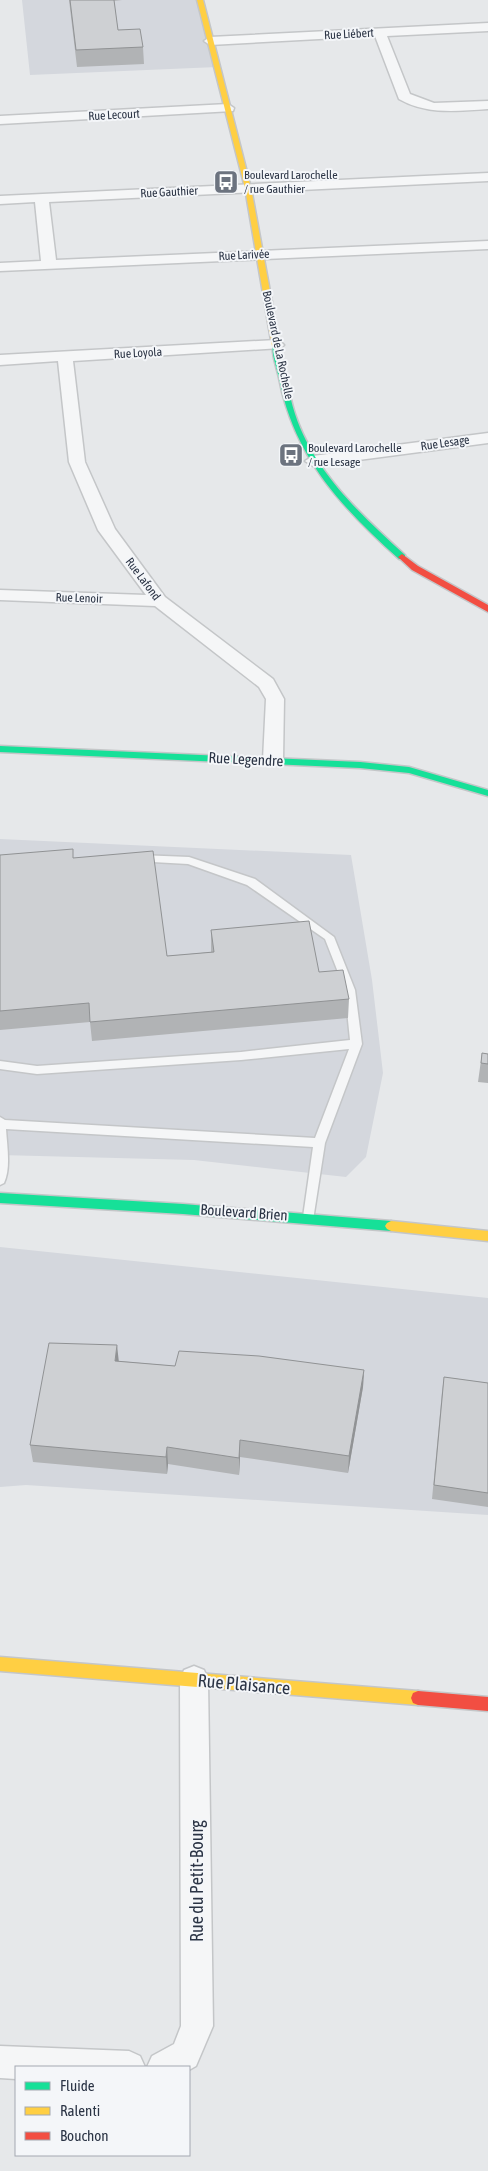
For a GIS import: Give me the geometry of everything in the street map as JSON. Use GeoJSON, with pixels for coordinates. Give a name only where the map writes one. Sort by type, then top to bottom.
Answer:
{"type":"FeatureCollection","features":[{"type":"Feature","properties":{"kind":"street","name":"Boulevard de La Rochelle"},"geometry":{"type":"LineString","coordinates":[[200,0],[248,188],[276,345],[294,423],[313,461],[337,493],[374,532],[416,568],[488,609]]}},
{"type":"Feature","properties":{"kind":"street","name":"Rue Liébert"},"geometry":{"type":"LineString","coordinates":[[210,41],[488,27]]}},
{"type":"Feature","properties":{"kind":"street"},"geometry":{"type":"LineString","coordinates":[[379,32],[404,96],[410,101],[420,105],[438,107],[488,105]]}},
{"type":"Feature","properties":{"kind":"street","name":"Rue Lecourt"},"geometry":{"type":"LineString","coordinates":[[0,120],[228,108]]}},
{"type":"Feature","properties":{"kind":"street","name":"Rue Gauthier"},"geometry":{"type":"LineString","coordinates":[[0,200],[488,177]]}},
{"type":"Feature","properties":{"kind":"street"},"geometry":{"type":"LineString","coordinates":[[42,198],[49,265]]}},
{"type":"Feature","properties":{"kind":"street","name":"Rue Larivée"},"geometry":{"type":"LineString","coordinates":[[0,267],[488,245]]}},
{"type":"Feature","properties":{"kind":"street","name":"Rue Loyola"},"geometry":{"type":"LineString","coordinates":[[0,360],[276,345]]}},
{"type":"Feature","properties":{"kind":"street","name":"Rue Lafond"},"geometry":{"type":"LineString","coordinates":[[65,357],[77,462],[107,530],[158,601],[266,683],[275,699],[273,760]]}},
{"type":"Feature","properties":{"kind":"street","name":"Rue Lesage"},"geometry":{"type":"LineString","coordinates":[[313,461],[488,438]]}},
{"type":"Feature","properties":{"kind":"street","name":"Rue Lenoir"},"geometry":{"type":"LineString","coordinates":[[0,595],[158,601]]}},
{"type":"Feature","properties":{"kind":"street","name":"Rue Legendre"},"geometry":{"type":"LineString","coordinates":[[0,748],[360,765],[409,770],[488,793]]}},
{"type":"Feature","properties":{"kind":"street","name":"Boulevard Brien"},"geometry":{"type":"LineString","coordinates":[[0,1198],[140,1204],[309,1217],[488,1236]]}},
{"type":"Feature","properties":{"kind":"street","name":"Rue Plaisance"},"geometry":{"type":"LineString","coordinates":[[0,1664],[488,1704]]}},
{"type":"Feature","properties":{"kind":"street","name":"Rue du Petit-Bourg"},"geometry":{"type":"LineString","coordinates":[[165,2066],[185,2055],[197,2026],[194,1680]]}},
{"type":"Feature","properties":{"kind":"street"},"geometry":{"type":"LineString","coordinates":[[0,2062],[103,2066]]}},
{"type":"Feature","properties":{"kind":"lane"},"geometry":{"type":"LineString","coordinates":[[129,859],[188,860],[251,882],[329,936],[350,990],[356,1044],[319,1143],[309,1217]]}},
{"type":"Feature","properties":{"kind":"lane"},"geometry":{"type":"LineString","coordinates":[[0,1066],[44,1070],[241,1056],[356,1044]]}},
{"type":"Feature","properties":{"kind":"lane"},"geometry":{"type":"LineString","coordinates":[[0,1180],[0,1123],[319,1143]]}},
{"type":"Feature","properties":{"kind":"shaded area"},"geometry":{"type":"Polygon","coordinates":[[[22,0],[200,0],[217,67],[30,75],[22,0]]]}},
{"type":"Feature","properties":{"kind":"shaded area"},"geometry":{"type":"Polygon","coordinates":[[[0,839],[351,855],[372,980],[383,1073],[366,1157],[346,1177],[194,1160],[0,1155],[0,839]]]}},
{"type":"Feature","properties":{"kind":"shaded area"},"geometry":{"type":"Polygon","coordinates":[[[0,1247],[488,1298],[488,1515],[26,1485],[0,1487],[0,1247]]]}},
{"type":"Feature","properties":{"kind":"building"},"geometry":{"type":"Polygon","coordinates":[[[70,0],[114,0],[118,30],[140,29],[143,47],[76,50],[70,0]]]}},
{"type":"Feature","properties":{"kind":"building"},"geometry":{"type":"Polygon","coordinates":[[[73,849],[73,858],[153,851],[167,956],[214,952],[211,930],[309,921],[319,972],[343,970],[349,999],[90,1022],[89,1003],[0,1011],[0,855],[73,849]]]}},
{"type":"Feature","properties":{"kind":"building"},"geometry":{"type":"Polygon","coordinates":[[[482,1053],[488,1054],[488,1064],[481,1063],[482,1053]]]}},
{"type":"Feature","properties":{"kind":"building"},"geometry":{"type":"Polygon","coordinates":[[[49,1343],[117,1345],[115,1361],[175,1366],[179,1351],[259,1356],[364,1370],[349,1456],[240,1440],[239,1458],[167,1447],[166,1457],[30,1445],[49,1343]]]}},
{"type":"Feature","properties":{"kind":"building"},"geometry":{"type":"Polygon","coordinates":[[[444,1377],[488,1383],[488,1493],[434,1485],[444,1377]]]}},
{"type":"Feature","properties":{"kind":"traffic: fast"},"geometry":{"type":"LineString","coordinates":[[276,346],[286,395],[295,424],[304,444],[327,480],[370,528],[402,557]]}},
{"type":"Feature","properties":{"kind":"traffic: fast"},"geometry":{"type":"LineString","coordinates":[[0,749],[360,765],[409,770],[488,793]]}},
{"type":"Feature","properties":{"kind":"traffic: fast"},"geometry":{"type":"LineString","coordinates":[[0,1198],[183,1209],[391,1226]]}},
{"type":"Feature","properties":{"kind":"traffic: slow"},"geometry":{"type":"LineString","coordinates":[[200,0],[248,188],[276,346]]}},
{"type":"Feature","properties":{"kind":"traffic: slow"},"geometry":{"type":"LineString","coordinates":[[391,1226],[488,1236]]}},
{"type":"Feature","properties":{"kind":"traffic: slow"},"geometry":{"type":"LineString","coordinates":[[0,1664],[418,1698]]}},
{"type":"Feature","properties":{"kind":"traffic: jam"},"geometry":{"type":"LineString","coordinates":[[402,557],[415,568],[488,609]]}},
{"type":"Feature","properties":{"kind":"traffic: jam"},"geometry":{"type":"LineString","coordinates":[[418,1698],[488,1704]]}},
{"type":"Feature","properties":{"kind":"place","name":"Boulevard Larochelle / rue Gauthier"},"geometry":{"type":"Point","coordinates":[226,182]}},
{"type":"Feature","properties":{"kind":"place","name":"Boulevard Larochelle / rue Lesage"},"geometry":{"type":"Point","coordinates":[291,455]}}]}
